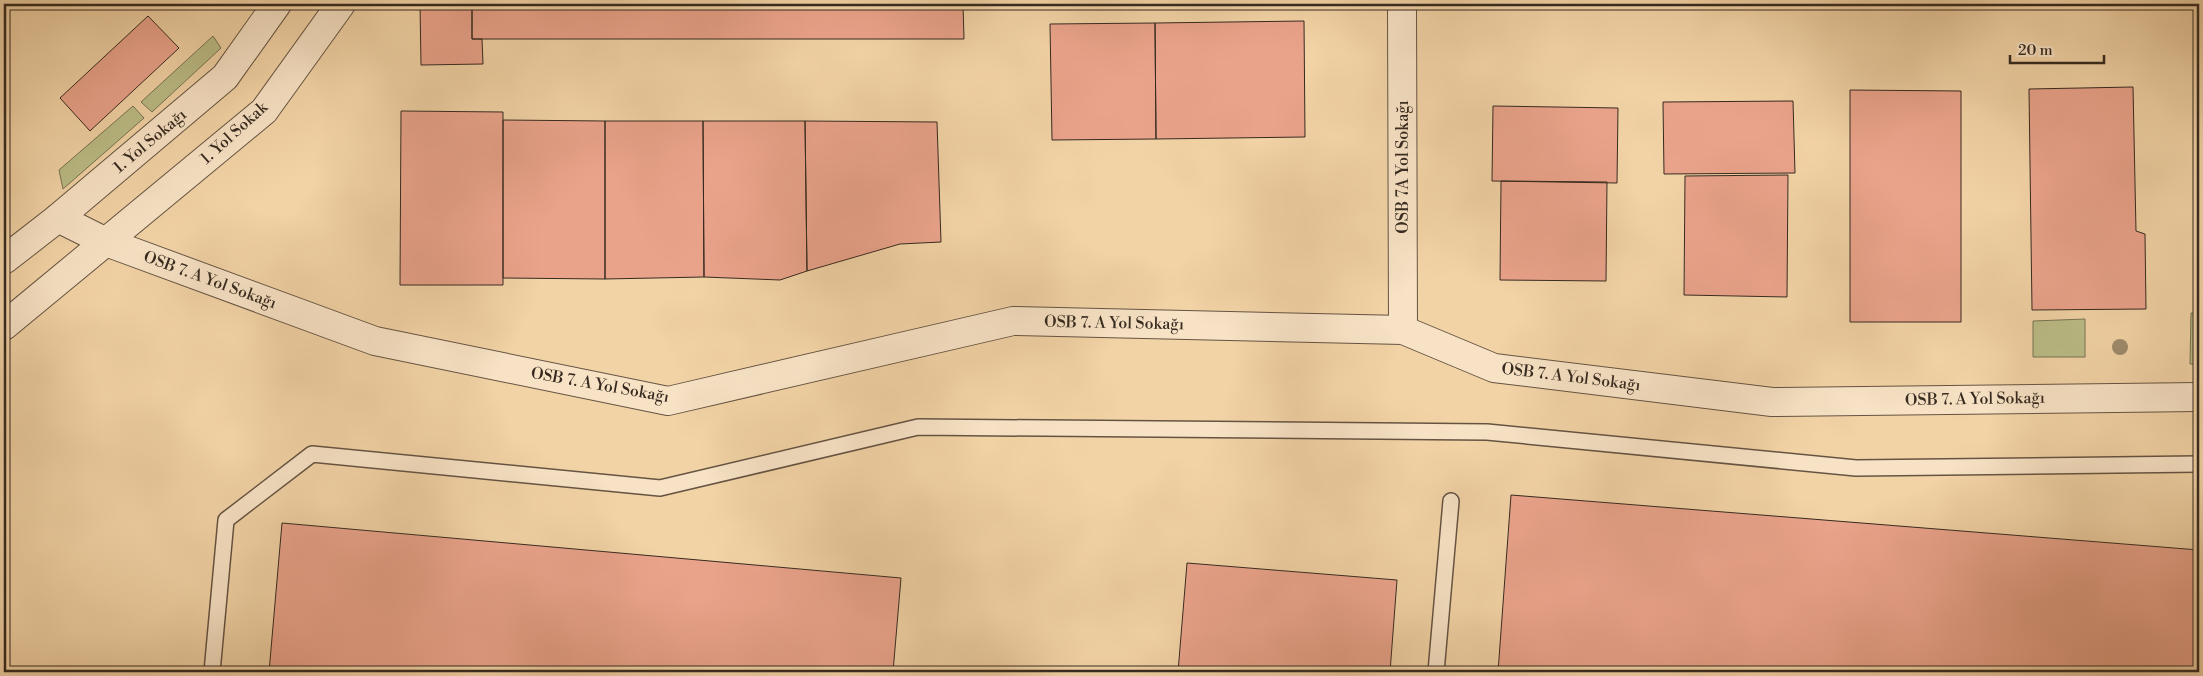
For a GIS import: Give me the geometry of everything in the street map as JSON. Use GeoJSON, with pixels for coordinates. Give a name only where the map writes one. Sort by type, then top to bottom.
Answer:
{"type":"FeatureCollection","features":[{"type":"Feature","properties":{"kind":"street","name":"1. Yol Sokağı"},"geometry":{"type":"LineString","coordinates":[[4,260],[58,218],[225,77],[277,4]]}},
{"type":"Feature","properties":{"kind":"street","name":"1. Yol Sokak"},"geometry":{"type":"LineString","coordinates":[[9,316],[106,242],[264,110],[341,4]]}},
{"type":"Feature","properties":{"kind":"street","name":"OSB 7A Yol Sokağı"},"geometry":{"type":"LineString","coordinates":[[1402,4],[1403,330]]}},
{"type":"Feature","properties":{"kind":"street","name":"OSB 7. A Yol Sokağı"},"geometry":{"type":"LineString","coordinates":[[58,218],[106,242],[375,341],[668,401],[1014,321],[1403,330],[1494,368],[1772,402],[2199,397]]}},
{"type":"Feature","properties":{"kind":"lane"},"geometry":{"type":"LineString","coordinates":[[212,672],[226,520],[312,454],[660,488],[918,427],[1487,432],[1856,468],[2199,464]]}},
{"type":"Feature","properties":{"kind":"lane"},"geometry":{"type":"LineString","coordinates":[[1436,672],[1450,501]]}},
{"type":"Feature","properties":{"kind":"green space"},"geometry":{"type":"Polygon","coordinates":[[[213,36],[221,48],[152,112],[141,102],[213,36]]]}},
{"type":"Feature","properties":{"kind":"green space"},"geometry":{"type":"Polygon","coordinates":[[[133,106],[144,118],[63,189],[59,170],[133,106]]]}},
{"type":"Feature","properties":{"kind":"green space"},"geometry":{"type":"Polygon","coordinates":[[[2191,313],[2199,313],[2199,364],[2190,364],[2191,313]]]}},
{"type":"Feature","properties":{"kind":"green space"},"geometry":{"type":"Polygon","coordinates":[[[2085,319],[2085,357],[2033,357],[2033,321],[2085,319]]]}},
{"type":"Feature","properties":{"kind":"building"},"geometry":{"type":"Polygon","coordinates":[[[420,4],[472,4],[472,39],[482,39],[483,64],[421,65],[420,4]]]}},
{"type":"Feature","properties":{"kind":"building"},"geometry":{"type":"Polygon","coordinates":[[[472,4],[963,4],[964,39],[472,39],[472,4]]]}},
{"type":"Feature","properties":{"kind":"building"},"geometry":{"type":"Polygon","coordinates":[[[1947,4],[2199,4],[2199,8],[1947,8],[1947,4]]]}},
{"type":"Feature","properties":{"kind":"building"},"geometry":{"type":"Polygon","coordinates":[[[148,16],[179,48],[90,131],[60,98],[148,16]]]}},
{"type":"Feature","properties":{"kind":"building"},"geometry":{"type":"Polygon","coordinates":[[[1304,21],[1305,137],[1156,139],[1155,23],[1304,21]]]}},
{"type":"Feature","properties":{"kind":"building"},"geometry":{"type":"Polygon","coordinates":[[[1155,23],[1156,139],[1052,140],[1050,24],[1155,23]]]}},
{"type":"Feature","properties":{"kind":"building"},"geometry":{"type":"Polygon","coordinates":[[[2197,59],[2199,59],[2199,100],[2197,100],[2197,59]]]}},
{"type":"Feature","properties":{"kind":"building"},"geometry":{"type":"Polygon","coordinates":[[[2133,87],[2136,231],[2145,234],[2146,309],[2032,310],[2029,89],[2133,87]]]}},
{"type":"Feature","properties":{"kind":"building"},"geometry":{"type":"Polygon","coordinates":[[[1850,90],[1961,91],[1961,322],[1850,322],[1850,90]]]}},
{"type":"Feature","properties":{"kind":"building"},"geometry":{"type":"Polygon","coordinates":[[[1793,101],[1795,173],[1664,174],[1663,102],[1793,101]]]}},
{"type":"Feature","properties":{"kind":"building"},"geometry":{"type":"Polygon","coordinates":[[[1493,106],[1618,108],[1617,183],[1492,181],[1493,106]]]}},
{"type":"Feature","properties":{"kind":"building"},"geometry":{"type":"Polygon","coordinates":[[[401,111],[503,112],[503,285],[400,285],[401,111]]]}},
{"type":"Feature","properties":{"kind":"building"},"geometry":{"type":"Polygon","coordinates":[[[503,120],[605,121],[605,279],[503,278],[503,120]]]}},
{"type":"Feature","properties":{"kind":"building"},"geometry":{"type":"Polygon","coordinates":[[[605,121],[703,121],[704,277],[605,279],[605,121]]]}},
{"type":"Feature","properties":{"kind":"building"},"geometry":{"type":"Polygon","coordinates":[[[703,121],[805,121],[807,271],[780,280],[704,277],[703,121]]]}},
{"type":"Feature","properties":{"kind":"building"},"geometry":{"type":"Polygon","coordinates":[[[805,121],[937,122],[941,242],[900,244],[807,271],[805,121]]]}},
{"type":"Feature","properties":{"kind":"building"},"geometry":{"type":"Polygon","coordinates":[[[1788,175],[1787,297],[1684,295],[1685,176],[1788,175]]]}},
{"type":"Feature","properties":{"kind":"building"},"geometry":{"type":"Polygon","coordinates":[[[1501,181],[1607,182],[1606,281],[1500,280],[1501,181]]]}},
{"type":"Feature","properties":{"kind":"building"},"geometry":{"type":"Polygon","coordinates":[[[1511,495],[2199,550],[2199,672],[1498,672],[1511,495]]]}},
{"type":"Feature","properties":{"kind":"building"},"geometry":{"type":"Polygon","coordinates":[[[282,523],[901,578],[893,672],[269,672],[282,523]]]}},
{"type":"Feature","properties":{"kind":"building"},"geometry":{"type":"Polygon","coordinates":[[[1187,563],[1397,580],[1390,672],[1178,672],[1187,563]]]}}]}
